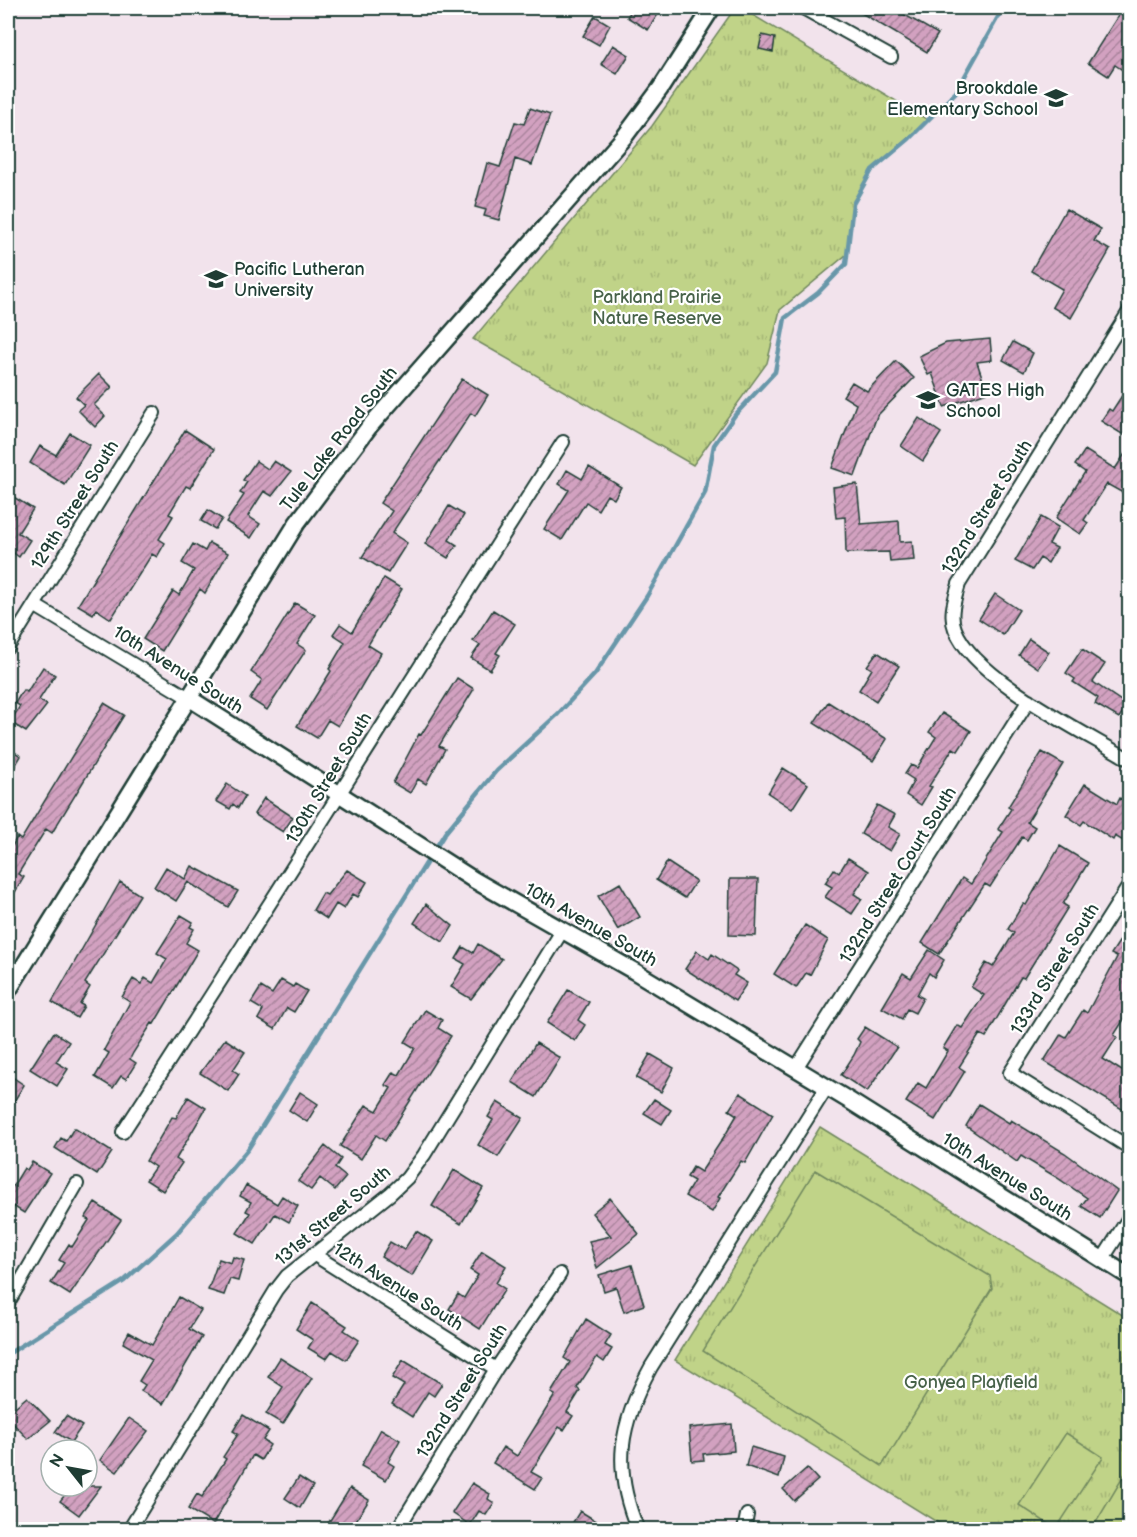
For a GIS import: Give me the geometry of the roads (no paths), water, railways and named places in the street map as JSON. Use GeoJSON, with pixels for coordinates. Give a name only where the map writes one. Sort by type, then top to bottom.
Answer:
{"type":"FeatureCollection","features":[{"type":"Feature","properties":{"kind":"street","name":"Tule Lake Road South"},"geometry":{"type":"LineString","coordinates":[[8,991],[297,523],[332,474],[508,266],[624,136],[660,89],[712,8]]}},
{"type":"Feature","properties":{"kind":"street"},"geometry":{"type":"LineString","coordinates":[[803,8],[891,57]]}},
{"type":"Feature","properties":{"kind":"street","name":"132nd Street South"},"geometry":{"type":"LineString","coordinates":[[1029,700],[982,663],[958,636],[954,627],[953,608],[959,584],[1130,310]]}},
{"type":"Feature","properties":{"kind":"street","name":"129th Street South"},"geometry":{"type":"LineString","coordinates":[[8,647],[154,413]]}},
{"type":"Feature","properties":{"kind":"street","name":"130th Street South"},"geometry":{"type":"LineString","coordinates":[[123,1132],[341,794],[388,714],[564,442]]}},
{"type":"Feature","properties":{"kind":"street","name":"10th Avenue South"},"geometry":{"type":"LineString","coordinates":[[34,605],[189,698],[474,880],[796,1068],[1130,1277]]}},
{"type":"Feature","properties":{"kind":"street"},"geometry":{"type":"LineString","coordinates":[[1029,700],[1130,759]]}},
{"type":"Feature","properties":{"kind":"street","name":"132nd Street Court South"},"geometry":{"type":"LineString","coordinates":[[796,1068],[1029,700]]}},
{"type":"Feature","properties":{"kind":"street","name":"133rd Street South"},"geometry":{"type":"LineString","coordinates":[[1129,884],[1010,1073],[1130,1148]]}},
{"type":"Feature","properties":{"kind":"street","name":"131st Street South"},"geometry":{"type":"LineString","coordinates":[[129,1530],[276,1290],[287,1276],[406,1178],[424,1155],[562,931]]}},
{"type":"Feature","properties":{"kind":"street"},"geometry":{"type":"LineString","coordinates":[[637,1526],[624,1492],[622,1443],[630,1409],[644,1379],[827,1087]]}},
{"type":"Feature","properties":{"kind":"street"},"geometry":{"type":"LineString","coordinates":[[8,1303],[77,1184]]}},
{"type":"Feature","properties":{"kind":"street"},"geometry":{"type":"LineString","coordinates":[[1102,1260],[1130,1216]]}},
{"type":"Feature","properties":{"kind":"street","name":"12th Avenue South"},"geometry":{"type":"LineString","coordinates":[[313,1254],[496,1369]]}},
{"type":"Feature","properties":{"kind":"street","name":"132nd Street South"},"geometry":{"type":"LineString","coordinates":[[397,1530],[496,1369],[560,1274]]}},
{"type":"Feature","properties":{"kind":"street"},"geometry":{"type":"LineString","coordinates":[[744,1530],[747,1515]]}},
{"type":"Feature","properties":{"kind":"waterway"},"geometry":{"type":"LineString","coordinates":[[8,1354],[124,1281],[177,1233],[248,1149],[445,833],[496,771],[558,714],[595,674],[647,596],[705,493],[714,445],[735,415],[775,372],[785,318],[818,293],[846,264],[853,204],[872,170],[909,139],[956,92],[1003,8]]}},
{"type":"Feature","properties":{"kind":"place","name":"Brookdale Elementary School"},"geometry":{"type":"Point","coordinates":[1056,98]}},
{"type":"Feature","properties":{"kind":"place","name":"Pacific Lutheran University"},"geometry":{"type":"Point","coordinates":[216,279]}},
{"type":"Feature","properties":{"kind":"place","name":"GATES High School"},"geometry":{"type":"Point","coordinates":[928,400]}},
{"type":"Feature","properties":{"kind":"park label","name":"Parkland Prairie Nature Reserve"},"geometry":{"type":"Point","coordinates":[657,307]}},
{"type":"Feature","properties":{"kind":"park label","name":"Gonyea Playfield"},"geometry":{"type":"Point","coordinates":[971,1382]}}]}
